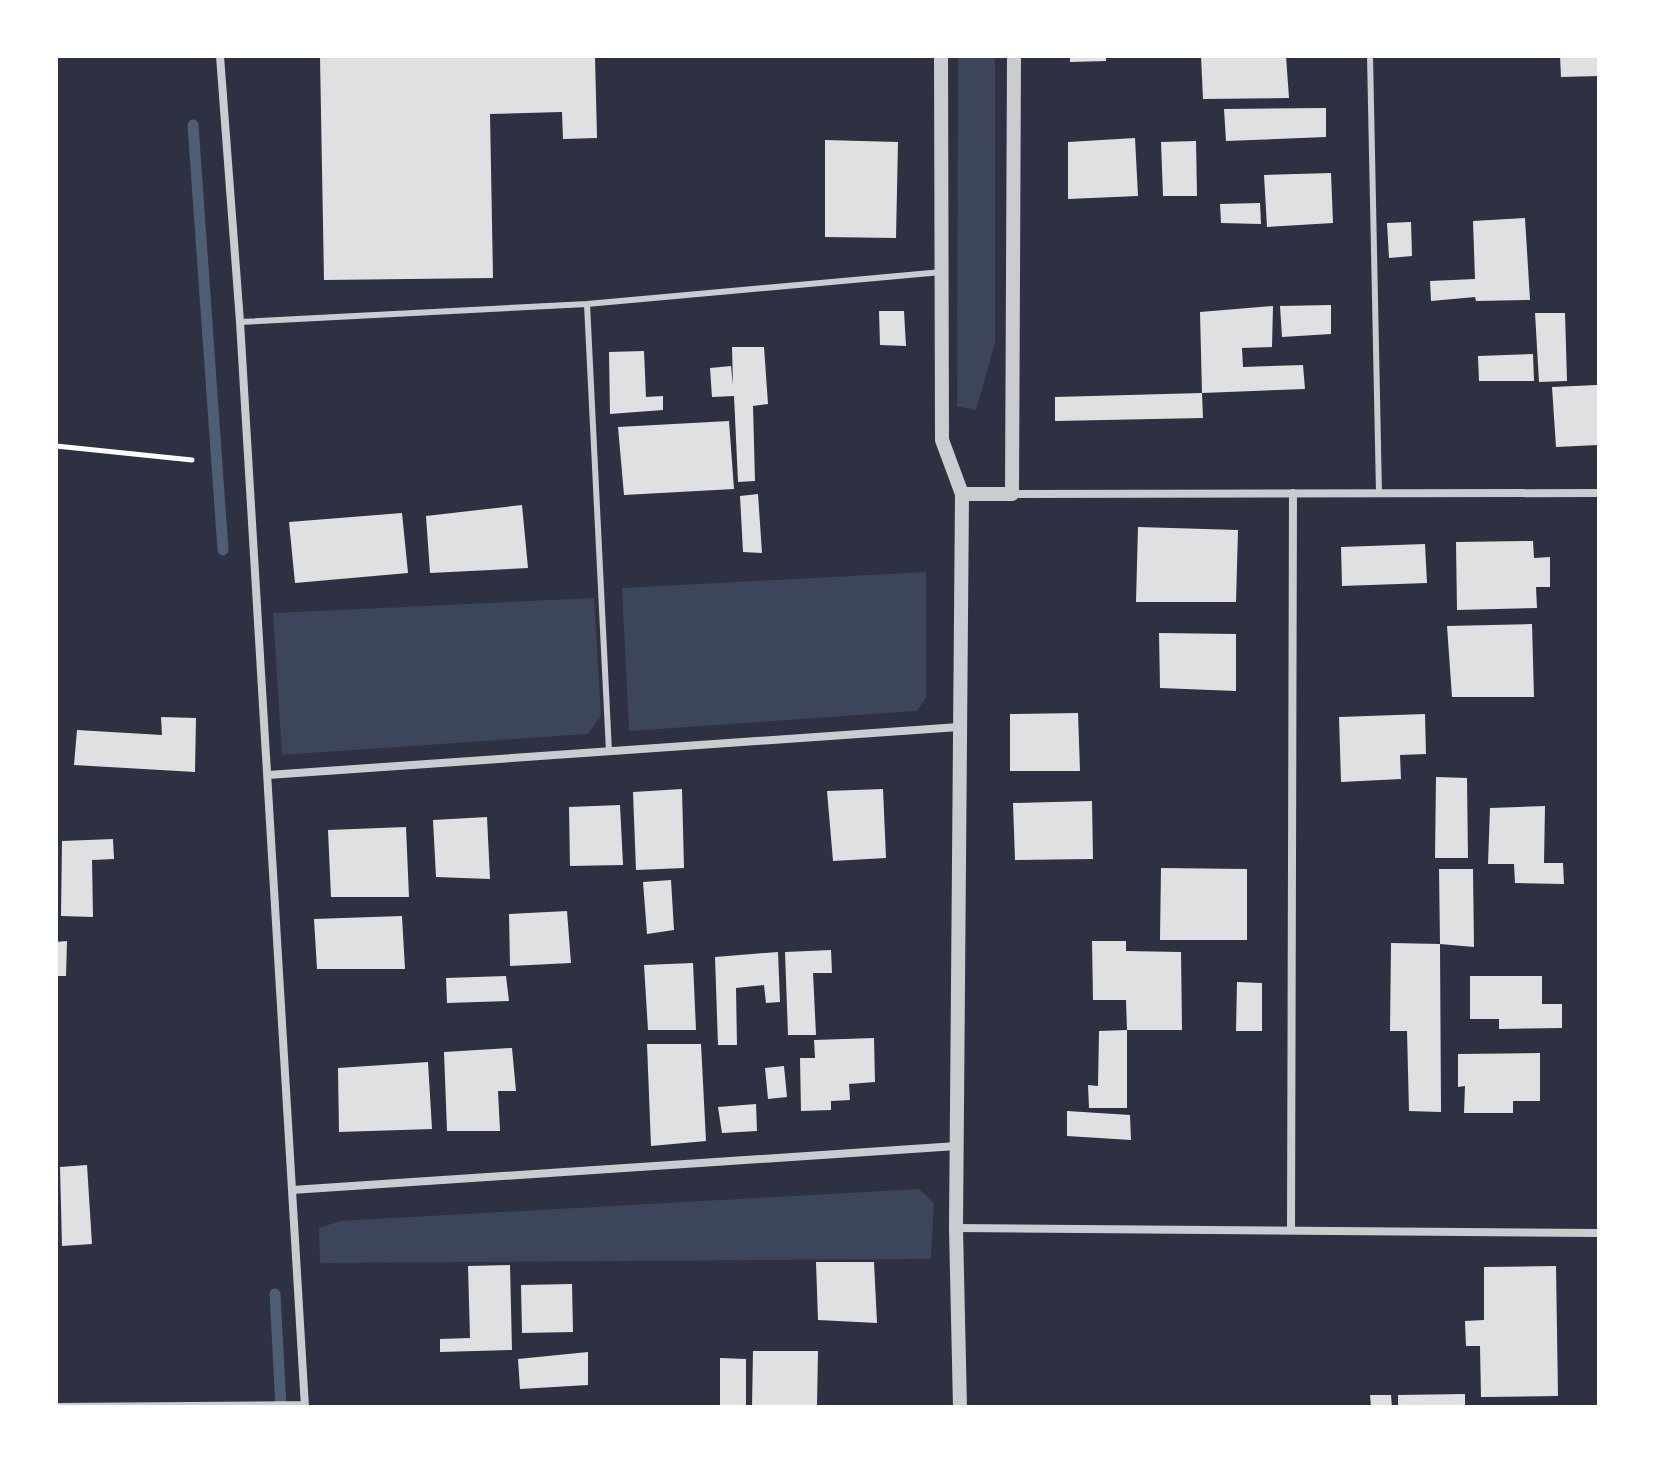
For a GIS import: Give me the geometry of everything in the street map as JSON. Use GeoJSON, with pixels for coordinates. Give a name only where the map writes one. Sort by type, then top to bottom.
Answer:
{"type":"FeatureCollection","features":[{"type":"Feature","properties":{"kind":"street"},"geometry":{"type":"LineString","coordinates":[[56,1407],[305,1406],[240,322],[220,56]]}},
{"type":"Feature","properties":{"kind":"street"},"geometry":{"type":"LineString","coordinates":[[941,56],[942,440],[962,494],[956,1228],[960,1407]]}},
{"type":"Feature","properties":{"kind":"street"},"geometry":{"type":"LineString","coordinates":[[1012,494],[1014,56]]}},
{"type":"Feature","properties":{"kind":"street"},"geometry":{"type":"LineString","coordinates":[[1291,1230],[1293,493]]}},
{"type":"Feature","properties":{"kind":"street"},"geometry":{"type":"LineString","coordinates":[[962,494],[1599,493]]}},
{"type":"Feature","properties":{"kind":"street"},"geometry":{"type":"LineString","coordinates":[[268,775],[959,727]]}},
{"type":"Feature","properties":{"kind":"street"},"geometry":{"type":"LineString","coordinates":[[292,1190],[957,1146]]}},
{"type":"Feature","properties":{"kind":"street"},"geometry":{"type":"LineString","coordinates":[[956,1228],[1599,1233]]}},
{"type":"Feature","properties":{"kind":"lane"},"geometry":{"type":"LineString","coordinates":[[1370,56],[1379,493]]}},
{"type":"Feature","properties":{"kind":"lane"},"geometry":{"type":"LineString","coordinates":[[240,322],[587,304],[942,272]]}},
{"type":"Feature","properties":{"kind":"lane"},"geometry":{"type":"LineString","coordinates":[[587,304],[609,752]]}},
{"type":"Feature","properties":{"kind":"path"},"geometry":{"type":"LineString","coordinates":[[56,446],[192,460]]}},
{"type":"Feature","properties":{"kind":"shaded area"},"geometry":{"type":"Polygon","coordinates":[[[958,56],[995,56],[995,343],[976,410],[957,406],[958,56]]]}},
{"type":"Feature","properties":{"kind":"shaded area"},"geometry":{"type":"Polygon","coordinates":[[[926,572],[926,698],[917,711],[629,731],[622,588],[926,572]]]}},
{"type":"Feature","properties":{"kind":"shaded area"},"geometry":{"type":"Polygon","coordinates":[[[594,598],[601,716],[588,734],[282,755],[273,613],[594,598]]]}},
{"type":"Feature","properties":{"kind":"shaded area"},"geometry":{"type":"Polygon","coordinates":[[[919,1189],[934,1203],[931,1259],[320,1263],[319,1228],[340,1221],[919,1189]]]}},
{"type":"Feature","properties":{"kind":"building"},"geometry":{"type":"Polygon","coordinates":[[[320,56],[595,56],[597,138],[563,139],[562,112],[490,114],[493,278],[324,280],[320,56]]]}},
{"type":"Feature","properties":{"kind":"building"},"geometry":{"type":"Polygon","coordinates":[[[1070,56],[1106,56],[1106,61],[1070,62],[1070,56]]]}},
{"type":"Feature","properties":{"kind":"building"},"geometry":{"type":"Polygon","coordinates":[[[1201,56],[1286,56],[1289,98],[1203,99],[1201,56]]]}},
{"type":"Feature","properties":{"kind":"building"},"geometry":{"type":"Polygon","coordinates":[[[1560,56],[1599,56],[1599,76],[1561,77],[1560,56]]]}},
{"type":"Feature","properties":{"kind":"building"},"geometry":{"type":"Polygon","coordinates":[[[1326,108],[1326,137],[1226,141],[1224,109],[1326,108]]]}},
{"type":"Feature","properties":{"kind":"building"},"geometry":{"type":"Polygon","coordinates":[[[1135,138],[1138,196],[1068,199],[1068,142],[1135,138]]]}},
{"type":"Feature","properties":{"kind":"building"},"geometry":{"type":"Polygon","coordinates":[[[825,140],[898,142],[896,238],[825,237],[825,140]]]}},
{"type":"Feature","properties":{"kind":"building"},"geometry":{"type":"Polygon","coordinates":[[[1196,141],[1197,196],[1163,196],[1161,142],[1196,141]]]}},
{"type":"Feature","properties":{"kind":"building"},"geometry":{"type":"Polygon","coordinates":[[[1331,173],[1333,223],[1267,227],[1264,175],[1331,173]]]}},
{"type":"Feature","properties":{"kind":"building"},"geometry":{"type":"Polygon","coordinates":[[[1260,203],[1261,224],[1221,223],[1220,204],[1260,203]]]}},
{"type":"Feature","properties":{"kind":"building"},"geometry":{"type":"Polygon","coordinates":[[[1525,218],[1530,300],[1476,301],[1475,297],[1431,301],[1430,281],[1475,279],[1473,221],[1525,218]]]}},
{"type":"Feature","properties":{"kind":"building"},"geometry":{"type":"Polygon","coordinates":[[[1411,222],[1412,256],[1389,258],[1387,223],[1411,222]]]}},
{"type":"Feature","properties":{"kind":"building"},"geometry":{"type":"Polygon","coordinates":[[[1331,305],[1331,334],[1282,337],[1280,306],[1331,305]]]}},
{"type":"Feature","properties":{"kind":"building"},"geometry":{"type":"Polygon","coordinates":[[[1273,306],[1272,347],[1242,348],[1243,367],[1303,365],[1305,389],[1202,393],[1200,312],[1273,306]]]}},
{"type":"Feature","properties":{"kind":"building"},"geometry":{"type":"Polygon","coordinates":[[[879,311],[904,311],[906,346],[880,345],[879,311]]]}},
{"type":"Feature","properties":{"kind":"building"},"geometry":{"type":"Polygon","coordinates":[[[1535,313],[1565,313],[1567,381],[1539,382],[1535,313]]]}},
{"type":"Feature","properties":{"kind":"building"},"geometry":{"type":"Polygon","coordinates":[[[732,347],[764,347],[768,404],[753,406],[755,481],[738,482],[734,396],[712,397],[710,368],[731,366],[733,385],[732,347]]]}},
{"type":"Feature","properties":{"kind":"building"},"geometry":{"type":"Polygon","coordinates":[[[644,351],[646,397],[663,396],[663,410],[610,414],[609,352],[644,351]]]}},
{"type":"Feature","properties":{"kind":"building"},"geometry":{"type":"Polygon","coordinates":[[[1533,354],[1534,381],[1479,381],[1478,356],[1533,354]]]}},
{"type":"Feature","properties":{"kind":"building"},"geometry":{"type":"Polygon","coordinates":[[[1597,385],[1598,445],[1556,447],[1552,387],[1597,385]]]}},
{"type":"Feature","properties":{"kind":"building"},"geometry":{"type":"Polygon","coordinates":[[[1202,393],[1203,418],[1055,421],[1055,397],[1202,393]]]}},
{"type":"Feature","properties":{"kind":"building"},"geometry":{"type":"Polygon","coordinates":[[[729,421],[734,489],[624,495],[618,427],[729,421]]]}},
{"type":"Feature","properties":{"kind":"building"},"geometry":{"type":"Polygon","coordinates":[[[758,494],[762,553],[743,552],[740,496],[758,494]]]}},
{"type":"Feature","properties":{"kind":"building"},"geometry":{"type":"Polygon","coordinates":[[[522,505],[528,568],[430,573],[426,516],[522,505]]]}},
{"type":"Feature","properties":{"kind":"building"},"geometry":{"type":"Polygon","coordinates":[[[402,513],[408,573],[295,583],[289,522],[402,513]]]}},
{"type":"Feature","properties":{"kind":"building"},"geometry":{"type":"Polygon","coordinates":[[[1138,527],[1238,530],[1236,602],[1136,602],[1138,527]]]}},
{"type":"Feature","properties":{"kind":"building"},"geometry":{"type":"Polygon","coordinates":[[[1533,541],[1534,558],[1550,557],[1550,587],[1536,587],[1537,608],[1457,610],[1456,542],[1533,541]]]}},
{"type":"Feature","properties":{"kind":"building"},"geometry":{"type":"Polygon","coordinates":[[[1425,544],[1427,583],[1342,586],[1341,547],[1425,544]]]}},
{"type":"Feature","properties":{"kind":"building"},"geometry":{"type":"Polygon","coordinates":[[[1532,624],[1534,697],[1452,697],[1447,626],[1532,624]]]}},
{"type":"Feature","properties":{"kind":"building"},"geometry":{"type":"Polygon","coordinates":[[[1159,633],[1236,634],[1236,691],[1160,688],[1159,633]]]}},
{"type":"Feature","properties":{"kind":"building"},"geometry":{"type":"Polygon","coordinates":[[[1078,713],[1080,771],[1010,771],[1010,714],[1078,713]]]}},
{"type":"Feature","properties":{"kind":"building"},"geometry":{"type":"Polygon","coordinates":[[[1425,714],[1426,754],[1400,755],[1401,779],[1341,782],[1339,717],[1425,714]]]}},
{"type":"Feature","properties":{"kind":"building"},"geometry":{"type":"Polygon","coordinates":[[[161,717],[196,718],[195,772],[74,765],[77,730],[162,735],[161,717]]]}},
{"type":"Feature","properties":{"kind":"building"},"geometry":{"type":"Polygon","coordinates":[[[1436,777],[1467,778],[1468,858],[1435,858],[1436,777]]]}},
{"type":"Feature","properties":{"kind":"building"},"geometry":{"type":"Polygon","coordinates":[[[682,789],[684,868],[636,870],[633,792],[682,789]]]}},
{"type":"Feature","properties":{"kind":"building"},"geometry":{"type":"Polygon","coordinates":[[[883,789],[886,858],[833,861],[827,791],[883,789]]]}},
{"type":"Feature","properties":{"kind":"building"},"geometry":{"type":"Polygon","coordinates":[[[1092,801],[1093,859],[1015,860],[1013,803],[1092,801]]]}},
{"type":"Feature","properties":{"kind":"building"},"geometry":{"type":"Polygon","coordinates":[[[620,805],[623,865],[570,866],[569,807],[620,805]]]}},
{"type":"Feature","properties":{"kind":"building"},"geometry":{"type":"Polygon","coordinates":[[[1545,806],[1544,863],[1563,863],[1564,884],[1515,883],[1514,864],[1488,864],[1490,808],[1545,806]]]}},
{"type":"Feature","properties":{"kind":"building"},"geometry":{"type":"Polygon","coordinates":[[[487,817],[490,879],[436,877],[433,820],[487,817]]]}},
{"type":"Feature","properties":{"kind":"building"},"geometry":{"type":"Polygon","coordinates":[[[406,827],[409,897],[331,897],[328,830],[406,827]]]}},
{"type":"Feature","properties":{"kind":"building"},"geometry":{"type":"Polygon","coordinates":[[[113,839],[114,859],[92,860],[93,917],[61,916],[62,841],[113,839]]]}},
{"type":"Feature","properties":{"kind":"building"},"geometry":{"type":"Polygon","coordinates":[[[1161,868],[1247,869],[1247,940],[1160,940],[1161,868]]]}},
{"type":"Feature","properties":{"kind":"building"},"geometry":{"type":"Polygon","coordinates":[[[1439,869],[1473,869],[1474,947],[1440,944],[1439,869]]]}},
{"type":"Feature","properties":{"kind":"building"},"geometry":{"type":"Polygon","coordinates":[[[671,880],[674,930],[647,934],[643,882],[671,880]]]}},
{"type":"Feature","properties":{"kind":"building"},"geometry":{"type":"Polygon","coordinates":[[[567,911],[571,963],[510,966],[509,914],[567,911]]]}},
{"type":"Feature","properties":{"kind":"building"},"geometry":{"type":"Polygon","coordinates":[[[402,916],[405,969],[317,969],[314,919],[402,916]]]}},
{"type":"Feature","properties":{"kind":"building"},"geometry":{"type":"Polygon","coordinates":[[[67,941],[66,976],[56,976],[56,942],[67,941]]]}},
{"type":"Feature","properties":{"kind":"building"},"geometry":{"type":"Polygon","coordinates":[[[1092,941],[1126,941],[1126,951],[1181,952],[1182,1030],[1127,1030],[1126,1000],[1093,1000],[1092,941]]]}},
{"type":"Feature","properties":{"kind":"building"},"geometry":{"type":"Polygon","coordinates":[[[1391,943],[1440,944],[1441,1112],[1409,1111],[1407,1031],[1390,1031],[1391,943]]]}},
{"type":"Feature","properties":{"kind":"building"},"geometry":{"type":"Polygon","coordinates":[[[831,950],[832,973],[813,973],[816,1035],[788,1035],[785,952],[831,950]]]}},
{"type":"Feature","properties":{"kind":"building"},"geometry":{"type":"Polygon","coordinates":[[[778,952],[780,1002],[766,1003],[764,985],[736,988],[737,1045],[718,1045],[715,957],[778,952]]]}},
{"type":"Feature","properties":{"kind":"building"},"geometry":{"type":"Polygon","coordinates":[[[693,963],[696,1030],[648,1030],[644,965],[693,963]]]}},
{"type":"Feature","properties":{"kind":"building"},"geometry":{"type":"Polygon","coordinates":[[[506,976],[509,1001],[447,1003],[446,978],[506,976]]]}},
{"type":"Feature","properties":{"kind":"building"},"geometry":{"type":"Polygon","coordinates":[[[1470,976],[1542,976],[1542,1004],[1562,1004],[1562,1028],[1499,1029],[1499,1019],[1470,1019],[1470,976]]]}},
{"type":"Feature","properties":{"kind":"building"},"geometry":{"type":"Polygon","coordinates":[[[1237,982],[1262,983],[1262,1031],[1236,1031],[1237,982]]]}},
{"type":"Feature","properties":{"kind":"building"},"geometry":{"type":"Polygon","coordinates":[[[1127,1030],[1127,1108],[1089,1108],[1088,1085],[1098,1086],[1099,1031],[1127,1030]]]}},
{"type":"Feature","properties":{"kind":"building"},"geometry":{"type":"Polygon","coordinates":[[[874,1038],[875,1082],[849,1084],[850,1100],[831,1101],[831,1110],[801,1111],[800,1058],[815,1058],[814,1040],[874,1038]]]}},
{"type":"Feature","properties":{"kind":"building"},"geometry":{"type":"Polygon","coordinates":[[[647,1044],[701,1044],[706,1141],[651,1146],[647,1044]]]}},
{"type":"Feature","properties":{"kind":"building"},"geometry":{"type":"Polygon","coordinates":[[[512,1048],[516,1091],[498,1091],[500,1131],[447,1131],[444,1052],[512,1048]]]}},
{"type":"Feature","properties":{"kind":"building"},"geometry":{"type":"Polygon","coordinates":[[[1540,1053],[1540,1101],[1513,1101],[1513,1113],[1464,1113],[1465,1086],[1458,1087],[1458,1054],[1540,1053]]]}},
{"type":"Feature","properties":{"kind":"building"},"geometry":{"type":"Polygon","coordinates":[[[428,1062],[432,1129],[339,1132],[338,1068],[428,1062]]]}},
{"type":"Feature","properties":{"kind":"building"},"geometry":{"type":"Polygon","coordinates":[[[784,1066],[787,1097],[768,1099],[765,1068],[784,1066]]]}},
{"type":"Feature","properties":{"kind":"building"},"geometry":{"type":"Polygon","coordinates":[[[756,1104],[757,1131],[722,1133],[718,1107],[756,1104]]]}},
{"type":"Feature","properties":{"kind":"building"},"geometry":{"type":"Polygon","coordinates":[[[1067,1111],[1130,1115],[1131,1140],[1067,1136],[1067,1111]]]}},
{"type":"Feature","properties":{"kind":"building"},"geometry":{"type":"Polygon","coordinates":[[[87,1165],[92,1244],[62,1246],[60,1167],[87,1165]]]}},
{"type":"Feature","properties":{"kind":"building"},"geometry":{"type":"Polygon","coordinates":[[[816,1262],[874,1262],[877,1323],[818,1320],[816,1262]]]}},
{"type":"Feature","properties":{"kind":"building"},"geometry":{"type":"Polygon","coordinates":[[[510,1265],[512,1350],[440,1352],[440,1339],[470,1338],[468,1266],[510,1265]]]}},
{"type":"Feature","properties":{"kind":"building"},"geometry":{"type":"Polygon","coordinates":[[[1556,1266],[1558,1396],[1481,1397],[1480,1346],[1466,1346],[1465,1321],[1484,1320],[1484,1267],[1556,1266]]]}},
{"type":"Feature","properties":{"kind":"building"},"geometry":{"type":"Polygon","coordinates":[[[572,1284],[573,1332],[522,1333],[521,1285],[572,1284]]]}},
{"type":"Feature","properties":{"kind":"building"},"geometry":{"type":"Polygon","coordinates":[[[753,1351],[818,1351],[817,1407],[752,1407],[753,1351]]]}},
{"type":"Feature","properties":{"kind":"building"},"geometry":{"type":"Polygon","coordinates":[[[588,1352],[588,1385],[520,1389],[518,1359],[588,1352]]]}},
{"type":"Feature","properties":{"kind":"building"},"geometry":{"type":"Polygon","coordinates":[[[720,1358],[746,1359],[746,1407],[720,1407],[720,1358]]]}},
{"type":"Feature","properties":{"kind":"building"},"geometry":{"type":"Polygon","coordinates":[[[1465,1394],[1465,1407],[1398,1407],[1398,1395],[1465,1394]]]}},
{"type":"Feature","properties":{"kind":"building"},"geometry":{"type":"Polygon","coordinates":[[[1370,1395],[1391,1395],[1392,1407],[1371,1407],[1370,1395]]]}},
{"type":"Feature","properties":{"kind":"waterway"},"geometry":{"type":"LineString","coordinates":[[193,125],[223,550]]}},
{"type":"Feature","properties":{"kind":"waterway"},"geometry":{"type":"LineString","coordinates":[[275,1294],[281,1407]]}}]}
